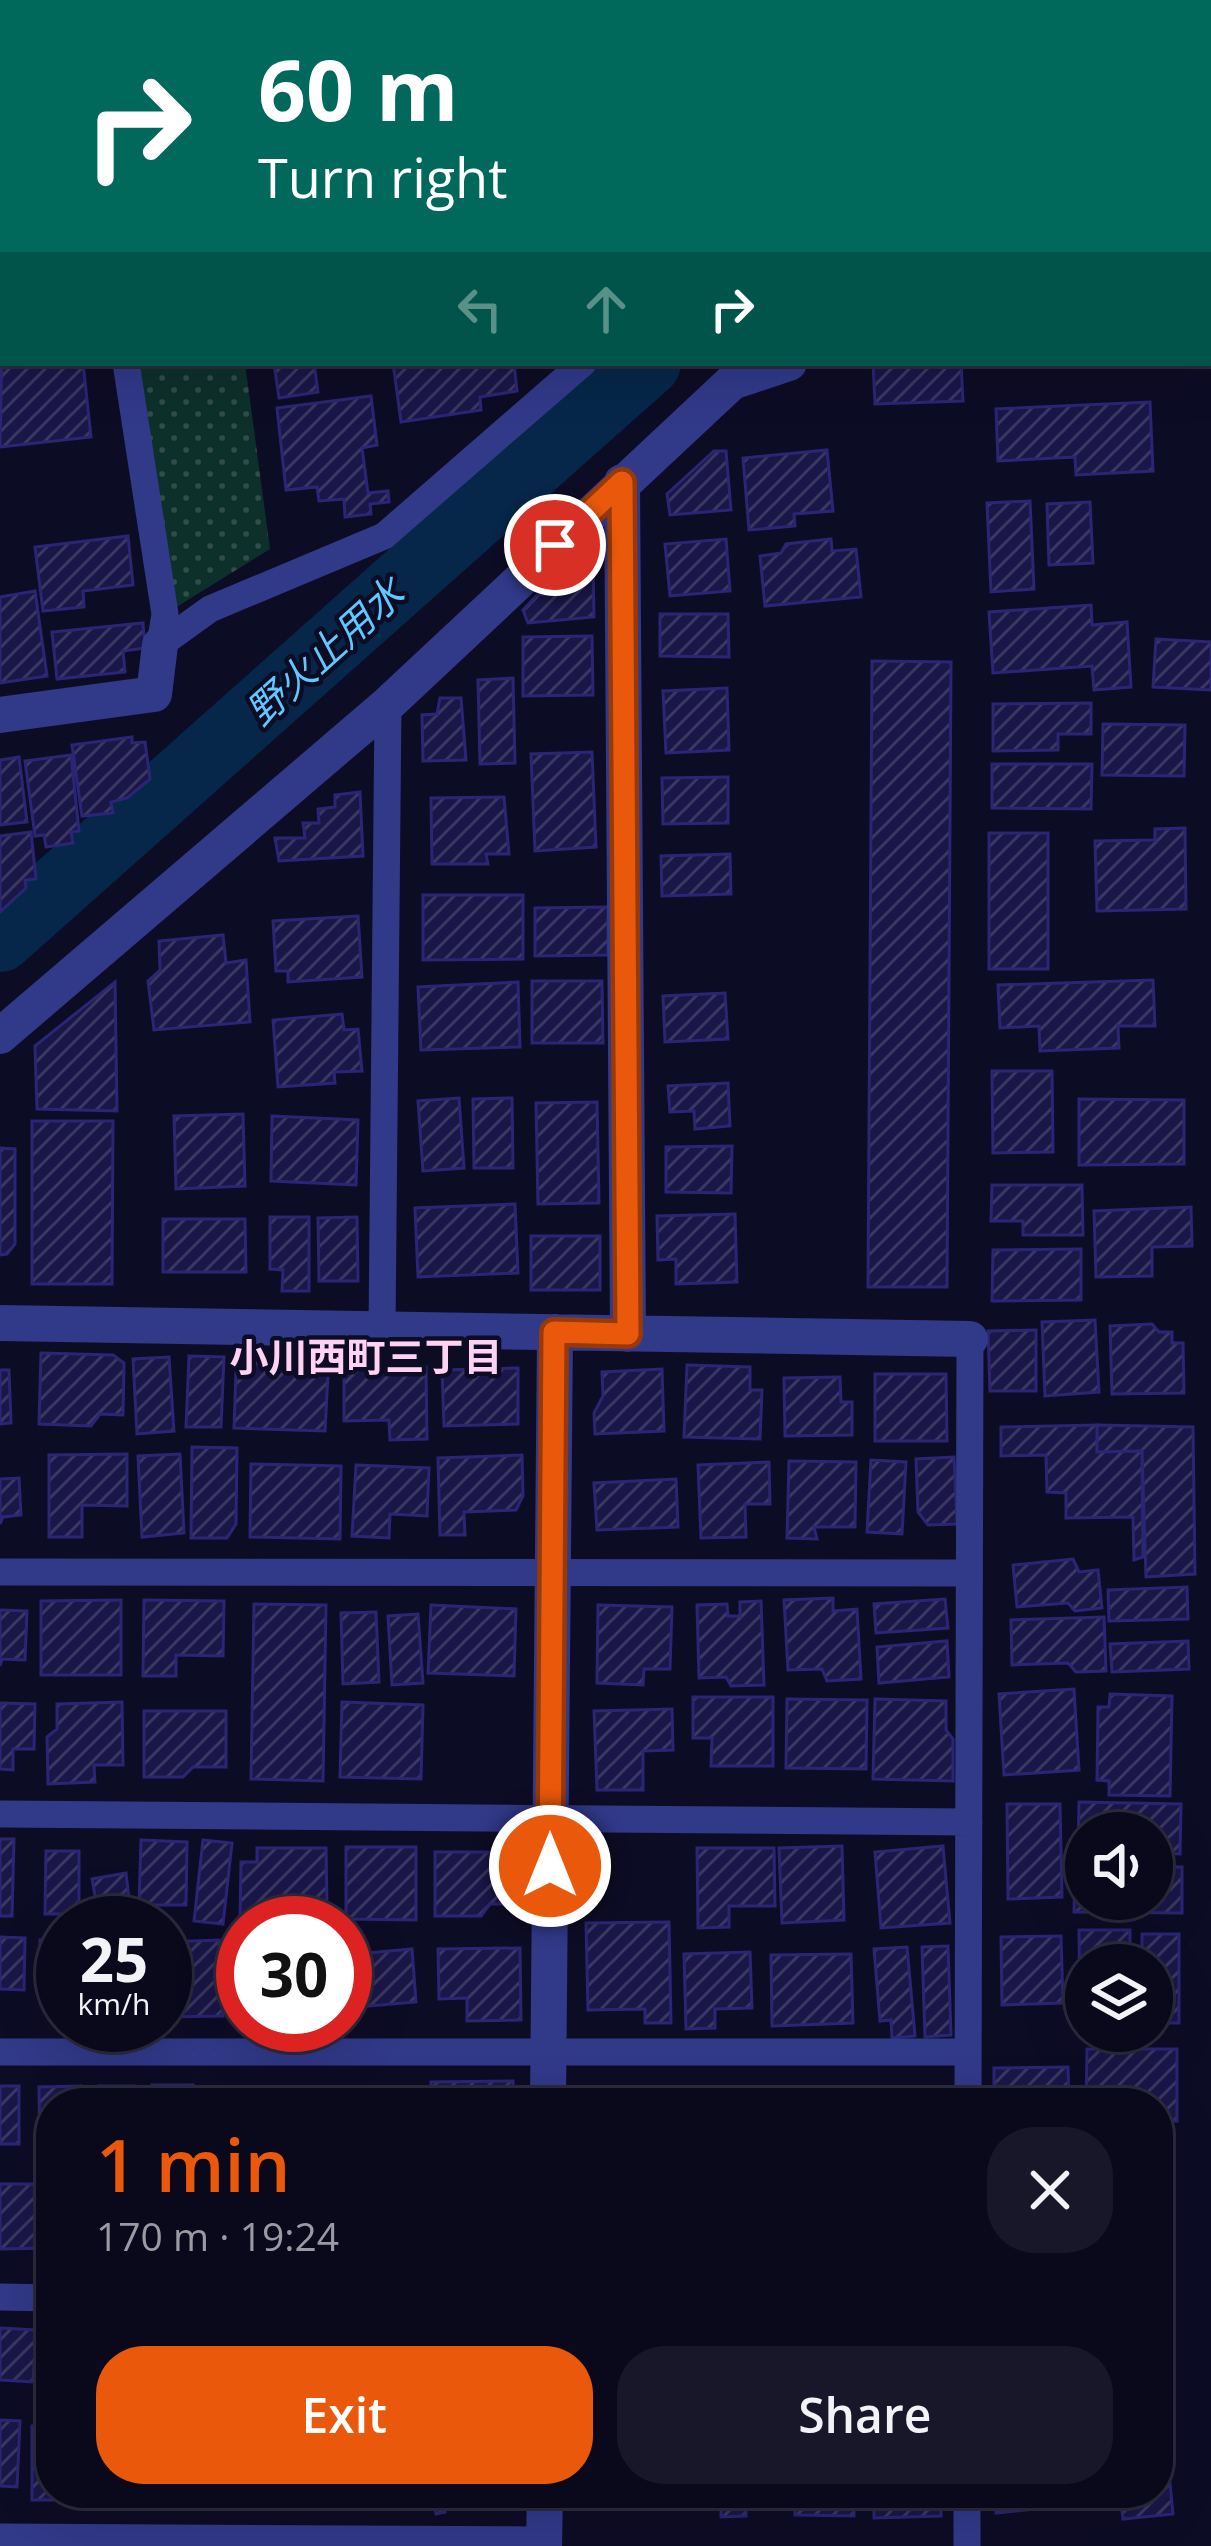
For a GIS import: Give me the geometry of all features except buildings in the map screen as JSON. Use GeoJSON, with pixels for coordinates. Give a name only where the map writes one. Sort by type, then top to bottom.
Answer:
{"type":"FeatureCollection","features":[{"type":"Feature","properties":{"kind":"street"},"geometry":{"type":"LineString","coordinates":[[0,1036],[388,704],[732,382],[780,366]]}},
{"type":"Feature","properties":{"kind":"street"},"geometry":{"type":"LineString","coordinates":[[622,482],[628,1334]]}},
{"type":"Feature","properties":{"kind":"street"},"geometry":{"type":"LineString","coordinates":[[0,715],[154,694],[160,645]]}},
{"type":"Feature","properties":{"kind":"street"},"geometry":{"type":"LineString","coordinates":[[0,1323],[970,1340]]}},
{"type":"Feature","properties":{"kind":"street"},"geometry":{"type":"LineString","coordinates":[[548,2088],[554,1332]]}},
{"type":"Feature","properties":{"kind":"street"},"geometry":{"type":"LineString","coordinates":[[544,2508],[544,2543]]}},
{"type":"Feature","properties":{"kind":"lane"},"geometry":{"type":"LineString","coordinates":[[126,366],[165,614],[160,645]]}},
{"type":"Feature","properties":{"kind":"lane"},"geometry":{"type":"LineString","coordinates":[[160,645],[210,609],[384,536],[580,366]]}},
{"type":"Feature","properties":{"kind":"lane"},"geometry":{"type":"LineString","coordinates":[[382,1329],[388,704]]}},
{"type":"Feature","properties":{"kind":"lane"},"geometry":{"type":"LineString","coordinates":[[968,2088],[970,1340]]}},
{"type":"Feature","properties":{"kind":"lane"},"geometry":{"type":"LineString","coordinates":[[0,1572],[969,1574]]}},
{"type":"Feature","properties":{"kind":"lane"},"geometry":{"type":"LineString","coordinates":[[0,1814],[969,1822]]}},
{"type":"Feature","properties":{"kind":"lane"},"geometry":{"type":"LineString","coordinates":[[0,2052],[968,2052]]}},
{"type":"Feature","properties":{"kind":"lane"},"geometry":{"type":"LineString","coordinates":[[0,2297],[36,2298]]}},
{"type":"Feature","properties":{"kind":"lane"},"geometry":{"type":"LineString","coordinates":[[967,2508],[967,2546]]}},
{"type":"Feature","properties":{"kind":"lane"},"geometry":{"type":"LineString","coordinates":[[0,2537],[544,2543]]}},
{"type":"Feature","properties":{"kind":"green space"},"geometry":{"type":"Polygon","coordinates":[[[126,366],[245,366],[270,549],[165,614],[126,366]]]}},
{"type":"Feature","properties":{"kind":"waterway","name":"野火止用水"},"geometry":{"type":"LineString","coordinates":[[0,939],[645,366]]}},
{"type":"Feature","properties":{"kind":"district","name":"小川西町三丁目"},"geometry":{"type":"Point","coordinates":[366,1355]}},
{"type":"Feature","properties":{"kind":"route"},"geometry":{"type":"LineString","coordinates":[[550,1866],[554,1332],[628,1334],[622,482],[555,545]]}}]}
